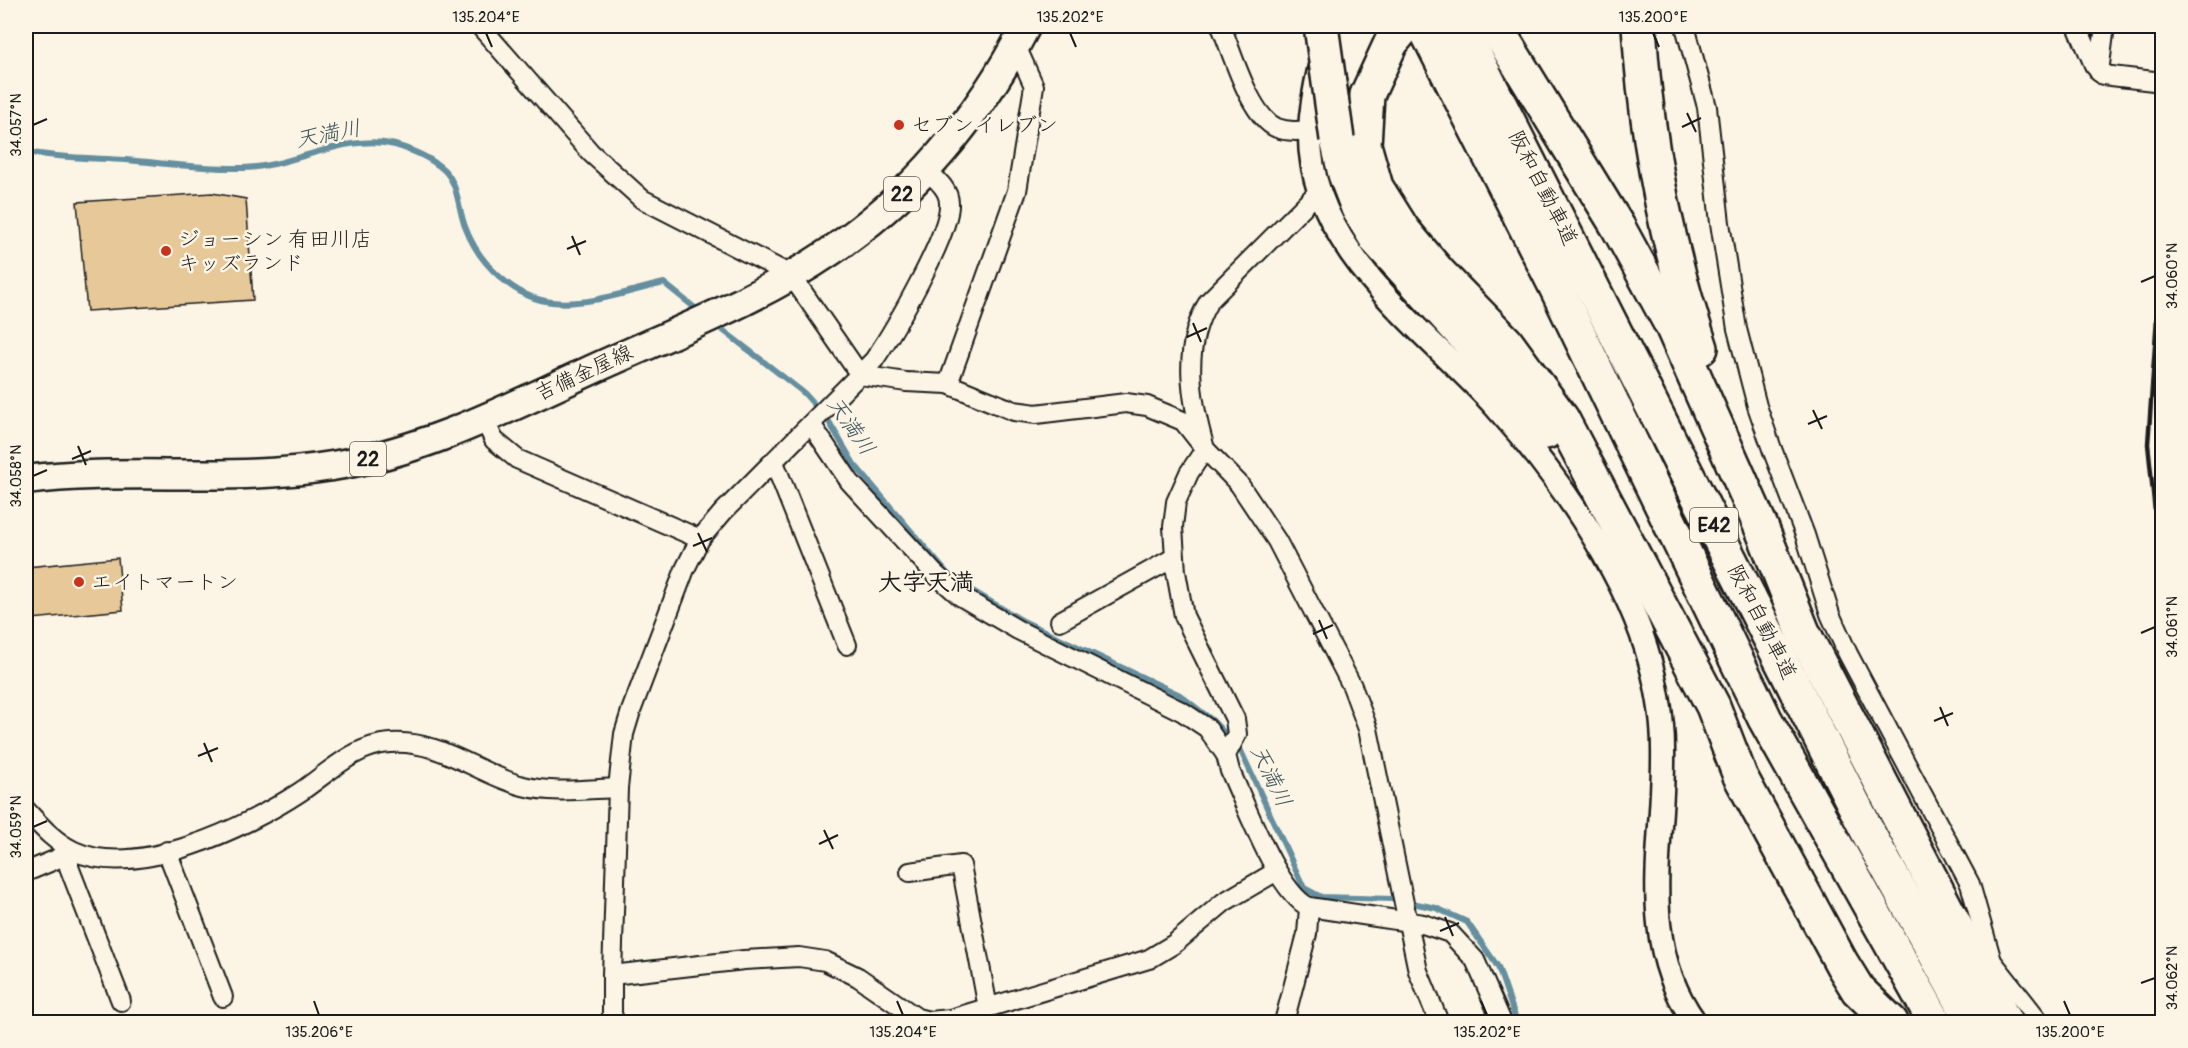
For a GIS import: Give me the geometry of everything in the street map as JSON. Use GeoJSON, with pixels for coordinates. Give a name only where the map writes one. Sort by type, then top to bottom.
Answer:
{"type":"FeatureCollection","features":[{"type":"Feature","properties":{"kind":"highway"},"geometry":{"type":"LineString","coordinates":[[1321,26],[1323,135],[1345,174],[1358,208],[1377,240],[1525,404],[1587,487],[1646,576]]}},
{"type":"Feature","properties":{"kind":"highway"},"geometry":{"type":"LineString","coordinates":[[1495,26],[1618,227],[1672,326],[1762,529],[1803,632],[2005,1023]]}},
{"type":"Feature","properties":{"kind":"highway"},"geometry":{"type":"LineString","coordinates":[[1639,26],[1653,165],[1670,244],[1692,321],[1762,529]]}},
{"type":"Feature","properties":{"kind":"highway"},"geometry":{"type":"LineString","coordinates":[[1430,28],[1391,43],[1366,95],[1364,145],[1376,187],[1403,230],[1439,273],[1506,342],[1562,419],[1713,706],[1740,776],[1842,964],[1858,990],[1891,1023]]}},
{"type":"Feature","properties":{"kind":"highway","name":"阪和自動車道"},"geometry":{"type":"LineString","coordinates":[[1430,28],[1765,719],[1935,1023]]}},
{"type":"Feature","properties":{"kind":"highway","name":"阪和自動車道"},"geometry":{"type":"LineString","coordinates":[[1430,28],[1973,1023]]}},
{"type":"Feature","properties":{"kind":"main road","name":"吉備金屋線"},"geometry":{"type":"LineString","coordinates":[[26,480],[96,474],[247,473],[331,466],[406,449],[484,419],[725,308],[830,252],[867,224],[926,170],[962,127],[1021,36]]}},
{"type":"Feature","properties":{"kind":"street"},"geometry":{"type":"LineString","coordinates":[[480,26],[591,153],[642,199],[790,275],[860,375],[906,382],[948,384],[999,406],[1036,414],[1107,403],[1147,406],[1183,421],[1205,449],[1239,484],[1277,541],[1352,686],[1368,729],[1422,987],[1439,1023]]}},
{"type":"Feature","properties":{"kind":"street"},"geometry":{"type":"LineString","coordinates":[[1221,26],[1258,113],[1276,128],[1323,135]]}},
{"type":"Feature","properties":{"kind":"street"},"geometry":{"type":"LineString","coordinates":[[1331,26],[1317,80],[1323,135],[1312,161],[1319,191],[1340,237],[1364,271],[1494,405],[1548,470],[1599,549],[1637,624],[1652,673],[1662,723],[1663,774],[1656,867],[1658,921],[1666,966],[1677,992],[1695,1023]]}},
{"type":"Feature","properties":{"kind":"street"},"geometry":{"type":"LineString","coordinates":[[1685,26],[1707,107],[1720,223],[1737,328],[1754,398],[1805,535],[1830,614],[1848,654],[1970,884],[1992,962],[2040,1023]]}},
{"type":"Feature","properties":{"kind":"street"},"geometry":{"type":"LineString","coordinates":[[2077,26],[2083,44],[2099,72],[2118,78],[2163,82]]}},
{"type":"Feature","properties":{"kind":"street"},"geometry":{"type":"LineString","coordinates":[[2099,72],[2105,26]]}},
{"type":"Feature","properties":{"kind":"street"},"geometry":{"type":"LineString","coordinates":[[948,384],[1017,191],[1035,86],[1021,36]]}},
{"type":"Feature","properties":{"kind":"street"},"geometry":{"type":"LineString","coordinates":[[615,1023],[612,1014],[612,975],[618,788],[624,734],[631,711],[684,569],[700,539],[860,375],[888,339],[942,235],[950,202],[945,189],[926,170]]}},
{"type":"Feature","properties":{"kind":"street"},"geometry":{"type":"LineString","coordinates":[[1226,755],[1237,735],[1234,719],[1184,616],[1175,557],[1173,527],[1176,502],[1189,473],[1205,449],[1193,407],[1192,352],[1200,315],[1209,301],[1319,191]]}},
{"type":"Feature","properties":{"kind":"street"},"geometry":{"type":"LineString","coordinates":[[484,419],[494,440],[518,459],[700,539]]}},
{"type":"Feature","properties":{"kind":"street"},"geometry":{"type":"LineString","coordinates":[[813,422],[850,482],[934,574],[960,596],[1018,630],[1183,712],[1207,728],[1226,755],[1230,771],[1277,871],[1290,894],[1299,903],[1309,907],[1407,918],[1450,933],[1463,945],[1487,982],[1502,1023]]}},
{"type":"Feature","properties":{"kind":"street"},"geometry":{"type":"LineString","coordinates":[[774,462],[847,645]]}},
{"type":"Feature","properties":{"kind":"street"},"geometry":{"type":"LineString","coordinates":[[1060,621],[1175,557]]}},
{"type":"Feature","properties":{"kind":"street"},"geometry":{"type":"LineString","coordinates":[[26,810],[61,845],[69,849],[111,859],[127,859],[167,851],[258,818],[350,757],[371,747],[388,743],[433,748],[454,754],[494,775],[534,788],[618,788]]}},
{"type":"Feature","properties":{"kind":"street"},"geometry":{"type":"LineString","coordinates":[[26,872],[57,859],[69,849]]}},
{"type":"Feature","properties":{"kind":"street"},"geometry":{"type":"LineString","coordinates":[[69,849],[69,867],[121,1001]]}},
{"type":"Feature","properties":{"kind":"street"},"geometry":{"type":"LineString","coordinates":[[167,851],[223,997]]}},
{"type":"Feature","properties":{"kind":"street"},"geometry":{"type":"LineString","coordinates":[[910,872],[961,864],[988,1008]]}},
{"type":"Feature","properties":{"kind":"street"},"geometry":{"type":"LineString","coordinates":[[612,975],[744,960],[800,957],[825,961],[858,977],[917,1018],[928,1021],[950,1019],[1149,959],[1174,944],[1224,902],[1277,871]]}},
{"type":"Feature","properties":{"kind":"street"},"geometry":{"type":"LineString","coordinates":[[1284,1023],[1307,934],[1309,907]]}},
{"type":"Feature","properties":{"kind":"building","name":"ジョーシン 有田川店 キッズランド"},"geometry":{"type":"Polygon","coordinates":[[[212,193],[246,199],[253,300],[87,311],[77,202],[212,193]]]}},
{"type":"Feature","properties":{"kind":"building"},"geometry":{"type":"Polygon","coordinates":[[[118,558],[123,610],[32,619],[27,567],[118,558]]]}},
{"type":"Feature","properties":{"kind":"waterway","name":"天満川"},"geometry":{"type":"LineString","coordinates":[[26,152],[199,167],[244,168],[282,162],[358,143],[377,142],[395,145],[421,155],[444,170],[453,183],[463,222],[472,242],[489,266],[524,294],[552,302],[580,302],[664,283],[700,312]]}},
{"type":"Feature","properties":{"kind":"waterway","name":"天満川"},"geometry":{"type":"LineString","coordinates":[[715,324],[804,393],[828,420],[854,464],[951,578],[1023,621],[1180,695],[1212,720],[1240,749],[1304,888],[1321,897],[1393,899],[1436,908],[1467,922],[1498,967],[1517,1022]]}},
{"type":"Feature","properties":{"kind":"railway"},"geometry":{"type":"LineString","coordinates":[[2162,248],[2148,444],[2162,579]]}},
{"type":"Feature","properties":{"kind":"place","name":"セブンイレブン"},"geometry":{"type":"Point","coordinates":[899,125]}},
{"type":"Feature","properties":{"kind":"place","name":"ジョーシン 有田川店 キッズランド"},"geometry":{"type":"Point","coordinates":[166,251]}},
{"type":"Feature","properties":{"kind":"place","name":"エイトマートン"},"geometry":{"type":"Point","coordinates":[79,582]}},
{"type":"Feature","properties":{"kind":"district","name":"大字天満"},"geometry":{"type":"Point","coordinates":[926,582]}}]}
